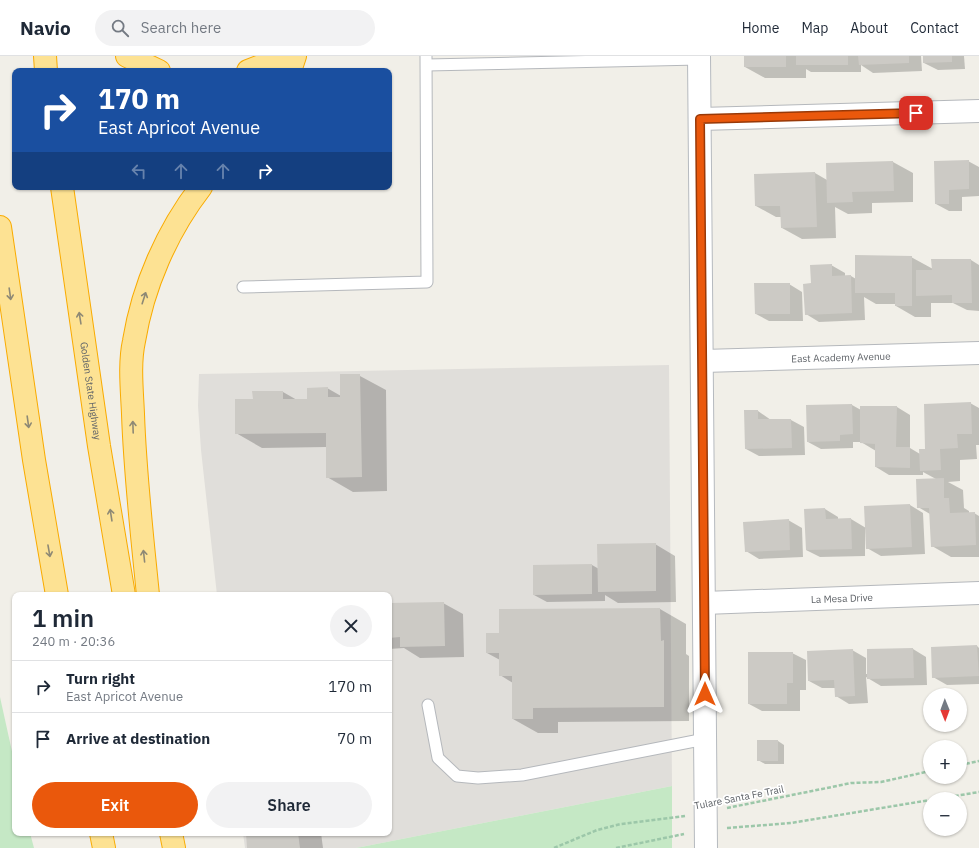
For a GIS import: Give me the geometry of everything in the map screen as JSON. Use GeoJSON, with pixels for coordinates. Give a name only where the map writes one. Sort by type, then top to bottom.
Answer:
{"type":"FeatureCollection","features":[{"type":"Feature","properties":{"kind":"highway"},"geometry":{"type":"LineString","coordinates":[[44,56],[46,68]]}},
{"type":"Feature","properties":{"kind":"highway"},"geometry":{"type":"LineString","coordinates":[[127,56],[153,68]]}},
{"type":"Feature","properties":{"kind":"highway"},"geometry":{"type":"LineString","coordinates":[[256,68],[272,62],[280,56]]}},
{"type":"Feature","properties":{"kind":"highway"},"geometry":{"type":"LineString","coordinates":[[291,68],[295,56]]}},
{"type":"Feature","properties":{"kind":"highway","name":"Golden State Highway"},"geometry":{"type":"LineString","coordinates":[[62,190],[99,446],[123,592]]}},
{"type":"Feature","properties":{"kind":"highway"},"geometry":{"type":"LineString","coordinates":[[148,592],[134,438],[132,378],[133,342],[143,300],[155,267],[172,232],[199,190]]}},
{"type":"Feature","properties":{"kind":"highway"},"geometry":{"type":"LineString","coordinates":[[0,227],[34,460],[56,592]]}},
{"type":"Feature","properties":{"kind":"highway"},"geometry":{"type":"LineString","coordinates":[[102,836],[104,848]]}},
{"type":"Feature","properties":{"kind":"highway"},"geometry":{"type":"LineString","coordinates":[[172,836],[174,848]]}},
{"type":"Feature","properties":{"kind":"street"},"geometry":{"type":"LineString","coordinates":[[699,57],[703,361],[706,830]]}},
{"type":"Feature","properties":{"kind":"street"},"geometry":{"type":"LineString","coordinates":[[700,119],[979,112]]}},
{"type":"Feature","properties":{"kind":"street","name":"East Academy Avenue"},"geometry":{"type":"LineString","coordinates":[[703,361],[979,353]]}},
{"type":"Feature","properties":{"kind":"street","name":"La Mesa Drive"},"geometry":{"type":"LineString","coordinates":[[704,603],[979,593]]}},
{"type":"Feature","properties":{"kind":"lane"},"geometry":{"type":"LineString","coordinates":[[243,287],[427,282],[426,60],[699,57]]}},
{"type":"Feature","properties":{"kind":"lane"},"geometry":{"type":"LineString","coordinates":[[428,705],[438,758],[457,776],[478,778],[522,775],[705,739]]}},
{"type":"Feature","properties":{"kind":"path"},"geometry":{"type":"LineString","coordinates":[[967,764],[979,761]]}},
{"type":"Feature","properties":{"kind":"path","name":"Tulare Santa Fe Trail"},"geometry":{"type":"LineString","coordinates":[[554,848],[597,830],[621,824],[706,830],[837,786],[881,782],[923,773]]}},
{"type":"Feature","properties":{"kind":"path"},"geometry":{"type":"LineString","coordinates":[[967,794],[979,792]]}},
{"type":"Feature","properties":{"kind":"path","name":"Tulare Santa Fe Trail"},"geometry":{"type":"LineString","coordinates":[[616,848],[706,830],[791,823],[923,801]]}},
{"type":"Feature","properties":{"kind":"shaded area"},"geometry":{"type":"Polygon","coordinates":[[[669,365],[672,786],[356,848],[245,848],[243,836],[392,836],[392,592],[217,592],[201,450],[198,406],[199,374],[669,365]]]}},
{"type":"Feature","properties":{"kind":"green space"},"geometry":{"type":"Polygon","coordinates":[[[0,697],[12,751],[12,836],[31,836],[34,848],[0,848],[0,697]]]}},
{"type":"Feature","properties":{"kind":"green space"},"geometry":{"type":"Polygon","coordinates":[[[672,786],[672,848],[356,848],[672,786]]]}},
{"type":"Feature","properties":{"kind":"building"},"geometry":{"type":"Polygon","coordinates":[[[744,56],[786,56],[786,67],[744,67],[744,56]]]}},
{"type":"Feature","properties":{"kind":"building"},"geometry":{"type":"Polygon","coordinates":[[[796,56],[848,56],[848,65],[796,65],[796,56]]]}},
{"type":"Feature","properties":{"kind":"building"},"geometry":{"type":"Polygon","coordinates":[[[858,56],[909,56],[909,63],[859,65],[858,56]]]}},
{"type":"Feature","properties":{"kind":"building"},"geometry":{"type":"Polygon","coordinates":[[[923,56],[952,56],[952,62],[923,63],[923,56]]]}},
{"type":"Feature","properties":{"kind":"building"},"geometry":{"type":"Polygon","coordinates":[[[969,160],[969,189],[949,190],[949,204],[935,204],[934,161],[969,160]]]}},
{"type":"Feature","properties":{"kind":"building"},"geometry":{"type":"Polygon","coordinates":[[[893,161],[894,191],[852,192],[853,202],[827,203],[826,163],[893,161]]]}},
{"type":"Feature","properties":{"kind":"building"},"geometry":{"type":"Polygon","coordinates":[[[815,172],[817,227],[781,228],[780,206],[755,206],[754,174],[815,172]]]}},
{"type":"Feature","properties":{"kind":"building"},"geometry":{"type":"Polygon","coordinates":[[[855,255],[912,256],[912,306],[895,306],[895,293],[855,293],[855,255]]]}},
{"type":"Feature","properties":{"kind":"building"},"geometry":{"type":"Polygon","coordinates":[[[931,259],[971,259],[972,303],[952,303],[952,295],[916,296],[916,270],[932,270],[931,259]]]}},
{"type":"Feature","properties":{"kind":"building"},"geometry":{"type":"Polygon","coordinates":[[[832,264],[832,276],[851,275],[852,313],[805,315],[803,284],[811,283],[810,265],[832,264]]]}},
{"type":"Feature","properties":{"kind":"building"},"geometry":{"type":"Polygon","coordinates":[[[754,283],[790,283],[790,314],[755,314],[754,283]]]}},
{"type":"Feature","properties":{"kind":"building"},"geometry":{"type":"Polygon","coordinates":[[[340,374],[360,374],[362,477],[326,478],[326,433],[235,434],[235,399],[253,399],[252,391],[283,391],[283,399],[307,399],[307,388],[328,387],[328,397],[340,397],[340,374]]]}},
{"type":"Feature","properties":{"kind":"building"},"geometry":{"type":"Polygon","coordinates":[[[971,402],[972,434],[957,434],[958,448],[940,449],[941,470],[920,471],[919,449],[925,449],[924,404],[971,402]]]}},
{"type":"Feature","properties":{"kind":"building"},"geometry":{"type":"Polygon","coordinates":[[[852,404],[853,434],[840,435],[840,441],[807,442],[806,405],[852,404]]]}},
{"type":"Feature","properties":{"kind":"building"},"geometry":{"type":"Polygon","coordinates":[[[860,406],[897,406],[896,447],[910,447],[910,468],[875,467],[875,444],[860,443],[860,406]]]}},
{"type":"Feature","properties":{"kind":"building"},"geometry":{"type":"Polygon","coordinates":[[[744,410],[758,410],[758,419],[791,419],[792,448],[745,449],[744,410]]]}},
{"type":"Feature","properties":{"kind":"building"},"geometry":{"type":"Polygon","coordinates":[[[944,478],[944,498],[949,498],[950,513],[975,512],[976,545],[931,547],[929,508],[917,508],[916,479],[944,478]]]}},
{"type":"Feature","properties":{"kind":"building"},"geometry":{"type":"Polygon","coordinates":[[[910,504],[912,547],[866,549],[864,506],[910,504]]]}},
{"type":"Feature","properties":{"kind":"building"},"geometry":{"type":"Polygon","coordinates":[[[825,508],[826,519],[851,518],[852,549],[806,550],[804,509],[825,508]]]}},
{"type":"Feature","properties":{"kind":"building"},"geometry":{"type":"Polygon","coordinates":[[[789,519],[790,550],[745,552],[743,522],[789,519]]]}},
{"type":"Feature","properties":{"kind":"building"},"geometry":{"type":"Polygon","coordinates":[[[656,543],[656,591],[598,592],[597,544],[656,543]]]}},
{"type":"Feature","properties":{"kind":"building"},"geometry":{"type":"Polygon","coordinates":[[[592,564],[592,594],[533,595],[533,565],[592,564]]]}},
{"type":"Feature","properties":{"kind":"building"},"geometry":{"type":"Polygon","coordinates":[[[444,602],[445,646],[400,647],[400,637],[392,638],[392,603],[444,602]]]}},
{"type":"Feature","properties":{"kind":"building"},"geometry":{"type":"Polygon","coordinates":[[[660,608],[661,641],[664,640],[664,707],[533,708],[533,719],[512,719],[512,676],[499,676],[499,653],[486,653],[486,633],[499,633],[499,609],[660,608]]]}},
{"type":"Feature","properties":{"kind":"building"},"geometry":{"type":"Polygon","coordinates":[[[977,645],[979,676],[932,678],[931,647],[977,645]]]}},
{"type":"Feature","properties":{"kind":"building"},"geometry":{"type":"Polygon","coordinates":[[[913,648],[914,678],[867,679],[867,649],[913,648]]]}},
{"type":"Feature","properties":{"kind":"building"},"geometry":{"type":"Polygon","coordinates":[[[853,649],[855,696],[835,697],[834,680],[808,681],[807,651],[853,649]]]}},
{"type":"Feature","properties":{"kind":"building"},"geometry":{"type":"Polygon","coordinates":[[[748,652],[793,652],[793,683],[787,683],[787,704],[748,704],[748,652]]]}},
{"type":"Feature","properties":{"kind":"building"},"geometry":{"type":"Polygon","coordinates":[[[757,740],[778,740],[778,761],[757,761],[757,740]]]}},
{"type":"Feature","properties":{"kind":"building"},"geometry":{"type":"Polygon","coordinates":[[[246,836],[298,836],[300,848],[247,848],[246,836]]]}},
{"type":"Feature","properties":{"kind":"route"},"geometry":{"type":"LineString","coordinates":[[705,694],[700,119],[916,113]]}}]}
